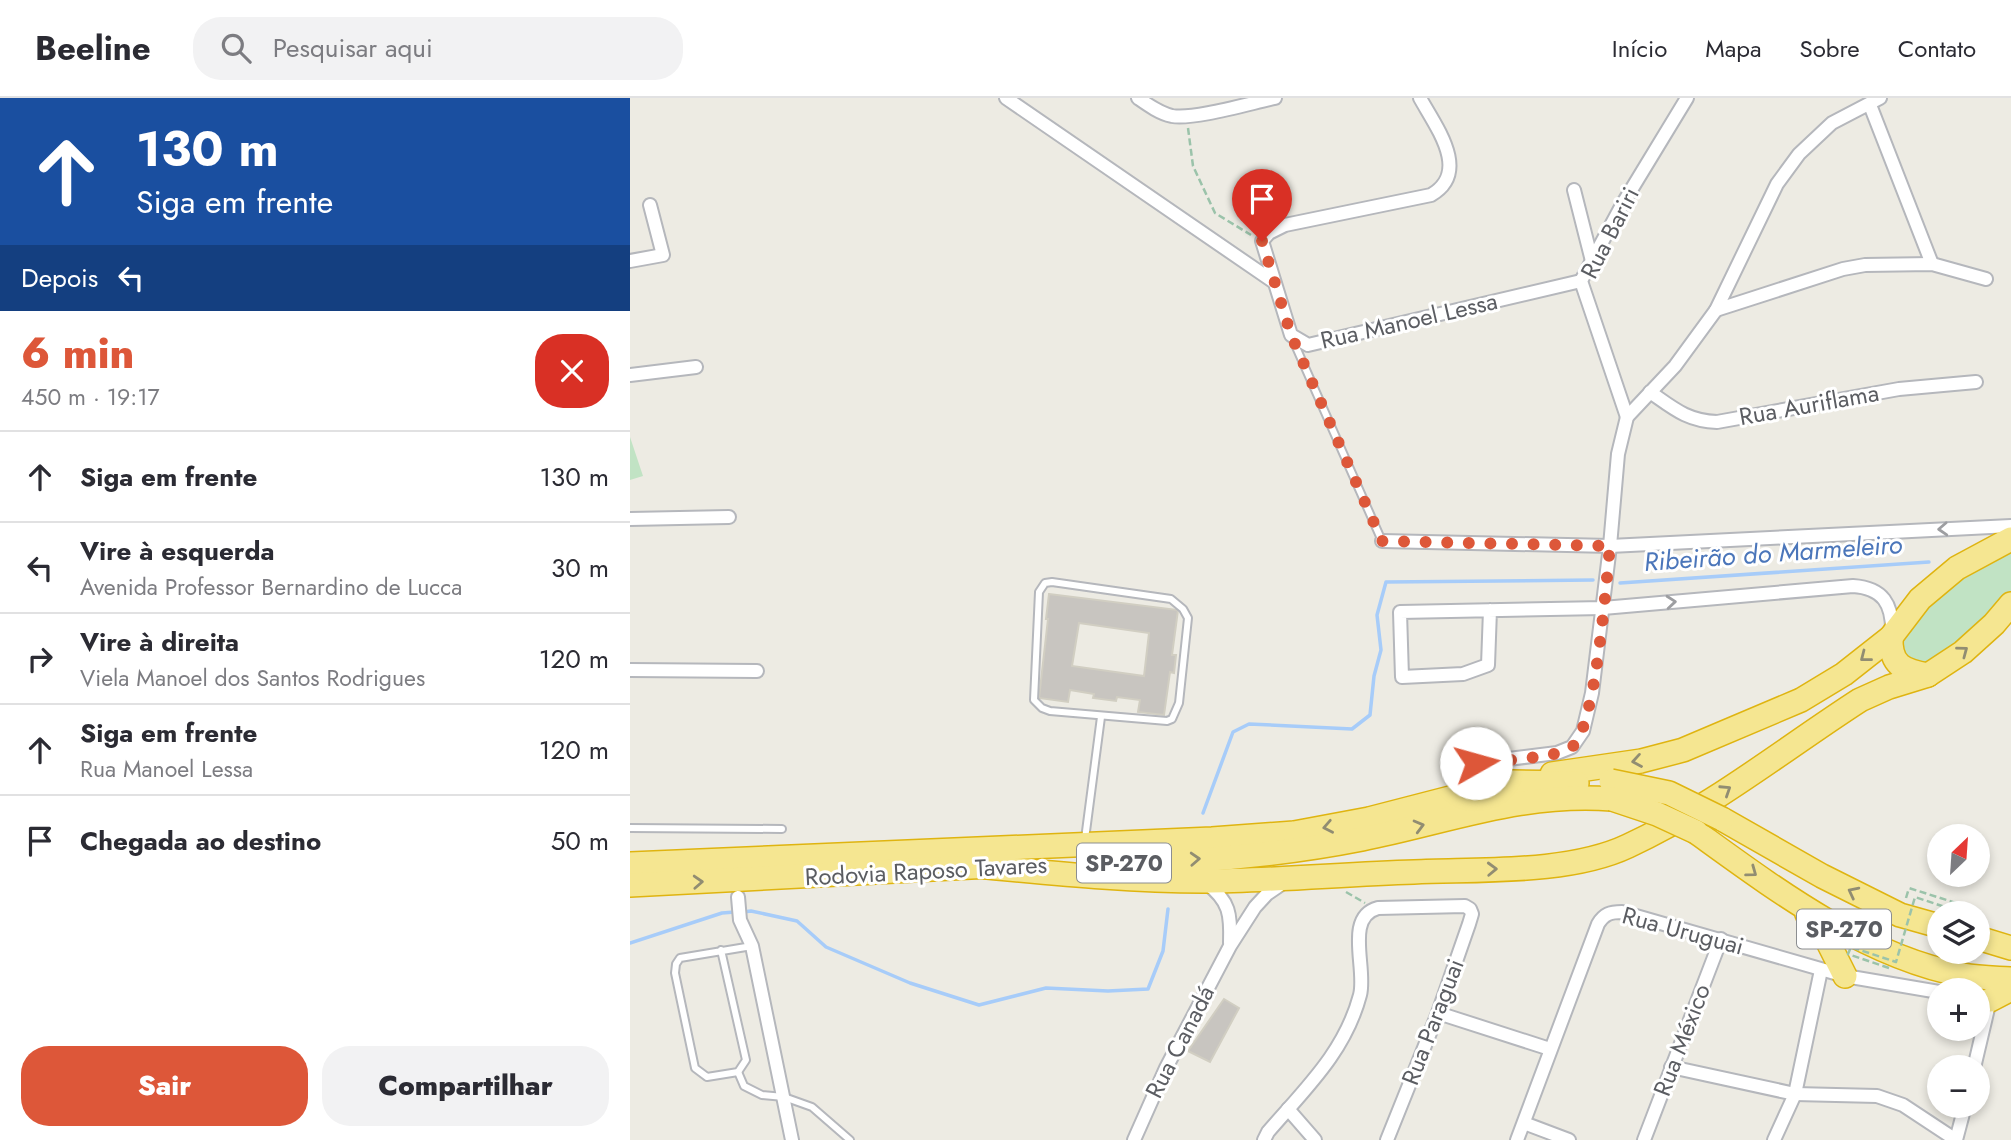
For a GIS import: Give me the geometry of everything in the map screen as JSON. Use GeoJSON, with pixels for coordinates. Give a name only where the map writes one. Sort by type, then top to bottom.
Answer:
{"type":"FeatureCollection","features":[{"type":"Feature","properties":{"kind":"highway"},"geometry":{"type":"LineString","coordinates":[[1512,782],[1641,761],[1683,750],[1801,700],[1844,674],[1891,637],[1920,598],[1957,568],[2011,538]]}},
{"type":"Feature","properties":{"kind":"highway"},"geometry":{"type":"LineString","coordinates":[[976,866],[1102,878],[1203,881],[1519,868],[1575,862],[1605,855],[1627,847],[1693,810],[1860,700],[1889,687],[1928,675],[1964,652],[2011,604]]}},
{"type":"Feature","properties":{"kind":"highway"},"geometry":{"type":"LineString","coordinates":[[1891,637],[1892,655],[1898,664],[1906,670],[1928,675]]}},
{"type":"Feature","properties":{"kind":"highway","name":"Rodovia Raposo Tavares"},"geometry":{"type":"LineString","coordinates":[[630,864],[1294,833],[1368,819],[1512,782],[1591,783],[1611,790],[1696,832],[1800,906],[1878,946],[1909,959],[1962,975],[2011,979]]}},
{"type":"Feature","properties":{"kind":"highway","name":"Rodovia Raposo Tavares"},"geometry":{"type":"LineString","coordinates":[[635,886],[976,866],[1112,864],[1233,857],[1334,844],[1387,834],[1500,805],[1611,790],[1669,793],[1722,819],[1822,876],[1900,915],[1927,923]]}},
{"type":"Feature","properties":{"kind":"highway"},"geometry":{"type":"LineString","coordinates":[[1800,906],[1823,932],[1845,976]]}},
{"type":"Feature","properties":{"kind":"highway"},"geometry":{"type":"LineString","coordinates":[[1990,942],[2011,948]]}},
{"type":"Feature","properties":{"kind":"highway"},"geometry":{"type":"LineString","coordinates":[[1993,1000],[2011,989]]}},
{"type":"Feature","properties":{"kind":"street"},"geometry":{"type":"LineString","coordinates":[[1006,98],[1273,282]]}},
{"type":"Feature","properties":{"kind":"street"},"geometry":{"type":"LineString","coordinates":[[1138,98],[1155,110],[1170,116],[1187,117],[1208,104],[1275,98]]}},
{"type":"Feature","properties":{"kind":"street"},"geometry":{"type":"LineString","coordinates":[[1262,241],[1269,233],[1285,225],[1431,195],[1443,188],[1450,173],[1450,156],[1420,98]]}},
{"type":"Feature","properties":{"kind":"street","name":"Rua Bariri"},"geometry":{"type":"LineString","coordinates":[[1627,417],[1581,281],[1622,205],[1687,98]]}},
{"type":"Feature","properties":{"kind":"street"},"geometry":{"type":"LineString","coordinates":[[1476,763],[1558,754],[1572,747],[1583,731],[1592,693],[1603,608],[1618,454],[1627,417],[1675,366],[1716,310],[1777,184],[1799,154],[1832,123],[1875,101],[1932,264]]}},
{"type":"Feature","properties":{"kind":"street"},"geometry":{"type":"LineString","coordinates":[[1574,190],[1592,261]]}},
{"type":"Feature","properties":{"kind":"street"},"geometry":{"type":"LineString","coordinates":[[630,261],[663,255],[650,205]]}},
{"type":"Feature","properties":{"kind":"street","name":"Rua Manoel Lessa"},"geometry":{"type":"LineString","coordinates":[[1262,241],[1291,335],[1308,345],[1581,281]]}},
{"type":"Feature","properties":{"kind":"street"},"geometry":{"type":"LineString","coordinates":[[1716,310],[1843,269],[1865,265],[1932,264],[1986,279]]}},
{"type":"Feature","properties":{"kind":"street"},"geometry":{"type":"LineString","coordinates":[[630,375],[696,367]]}},
{"type":"Feature","properties":{"kind":"street","name":"Rua Auriflama"},"geometry":{"type":"LineString","coordinates":[[1650,392],[1680,413],[1699,421],[1717,422],[1899,389],[1976,382]]}},
{"type":"Feature","properties":{"kind":"street"},"geometry":{"type":"LineString","coordinates":[[630,519],[729,517]]}},
{"type":"Feature","properties":{"kind":"street"},"geometry":{"type":"LineString","coordinates":[[1382,541],[1610,546],[2011,526]]}},
{"type":"Feature","properties":{"kind":"street"},"geometry":{"type":"LineString","coordinates":[[1490,610],[1489,665],[1464,674],[1402,677],[1400,612],[1490,610],[1603,608],[1853,586],[1869,587],[1878,592],[1886,602],[1892,620],[1891,637]]}},
{"type":"Feature","properties":{"kind":"street"},"geometry":{"type":"LineString","coordinates":[[630,670],[757,671]]}},
{"type":"Feature","properties":{"kind":"street","name":"Rua Canadá"},"geometry":{"type":"LineString","coordinates":[[1134,1140],[1166,1068],[1230,946],[1255,907],[1267,894],[1292,877]]}},
{"type":"Feature","properties":{"kind":"street"},"geometry":{"type":"LineString","coordinates":[[1203,881],[1219,893],[1229,911],[1230,946]]}},
{"type":"Feature","properties":{"kind":"street"},"geometry":{"type":"LineString","coordinates":[[738,900],[740,920],[752,946],[792,1140]]}},
{"type":"Feature","properties":{"kind":"street","name":"Rua Paraguai"},"geometry":{"type":"LineString","coordinates":[[1375,908],[1465,906],[1472,914],[1438,1013],[1387,1140]]}},
{"type":"Feature","properties":{"kind":"street"},"geometry":{"type":"LineString","coordinates":[[1264,1140],[1268,1132],[1327,1066],[1353,1014],[1361,990],[1359,926],[1365,914],[1375,908]]}},
{"type":"Feature","properties":{"kind":"street","name":"Rua Uruguai"},"geometry":{"type":"LineString","coordinates":[[1517,1140],[1598,924],[1606,915],[1622,912],[1821,970],[1927,990]]}},
{"type":"Feature","properties":{"kind":"street","name":"Rua México"},"geometry":{"type":"LineString","coordinates":[[1644,1140],[1721,940]]}},
{"type":"Feature","properties":{"kind":"street"},"geometry":{"type":"LineString","coordinates":[[1774,1140],[1795,1094],[1821,970]]}},
{"type":"Feature","properties":{"kind":"street"},"geometry":{"type":"LineString","coordinates":[[1978,1055],[1993,1000]]}},
{"type":"Feature","properties":{"kind":"street"},"geometry":{"type":"LineString","coordinates":[[1438,1013],[1550,1049]]}},
{"type":"Feature","properties":{"kind":"street"},"geometry":{"type":"LineString","coordinates":[[1671,1067],[1795,1094],[1877,1096],[1903,1105],[1956,1140],[1962,1118]]}},
{"type":"Feature","properties":{"kind":"street"},"geometry":{"type":"LineString","coordinates":[[1288,1109],[1315,1140]]}},
{"type":"Feature","properties":{"kind":"street"},"geometry":{"type":"LineString","coordinates":[[1524,1123],[1569,1140]]}},
{"type":"Feature","properties":{"kind":"lane"},"geometry":{"type":"LineString","coordinates":[[1291,335],[1382,541]]}},
{"type":"Feature","properties":{"kind":"lane"},"geometry":{"type":"LineString","coordinates":[[1045,583],[1171,599],[1183,609],[1188,618],[1179,703],[1172,719],[1167,721],[1101,717],[1050,711],[1034,700],[1039,592],[1045,583]]}},
{"type":"Feature","properties":{"kind":"lane"},"geometry":{"type":"LineString","coordinates":[[1085,844],[1085,827],[1101,717]]}},
{"type":"Feature","properties":{"kind":"lane"},"geometry":{"type":"LineString","coordinates":[[630,828],[782,829]]}},
{"type":"Feature","properties":{"kind":"lane"},"geometry":{"type":"LineString","coordinates":[[721,950],[746,1060],[738,1072],[707,1077],[695,1068],[675,973],[676,964],[680,958],[721,950],[752,946]]}},
{"type":"Feature","properties":{"kind":"lane"},"geometry":{"type":"LineString","coordinates":[[738,1072],[744,1086],[762,1095],[784,1097],[812,1107],[850,1140]]}},
{"type":"Feature","properties":{"kind":"path"},"geometry":{"type":"LineString","coordinates":[[1187,117],[1193,166],[1215,213],[1262,241]]}},
{"type":"Feature","properties":{"kind":"path"},"geometry":{"type":"LineString","coordinates":[[1889,968],[1848,954],[1852,947],[1896,962],[1914,897],[1957,911],[1959,904],[1909,887]]}},
{"type":"Feature","properties":{"kind":"path"},"geometry":{"type":"LineString","coordinates":[[1346,892],[1375,908]]}},
{"type":"Feature","properties":{"kind":"green space"},"geometry":{"type":"Polygon","coordinates":[[[630,437],[643,476],[630,480],[630,437]]]}},
{"type":"Feature","properties":{"kind":"green space"},"geometry":{"type":"Polygon","coordinates":[[[2011,552],[2011,593],[1978,630],[1920,670],[1905,666],[1899,643],[1923,608],[1972,570],[2011,552]]]}},
{"type":"Feature","properties":{"kind":"building"},"geometry":{"type":"Polygon","coordinates":[[[1049,594],[1178,610],[1172,655],[1176,655],[1174,673],[1170,672],[1164,715],[1138,712],[1140,700],[1093,698],[1094,694],[1070,690],[1068,702],[1039,698],[1049,594]],[[1079,623],[1072,666],[1144,676],[1149,633],[1079,623]]]}},
{"type":"Feature","properties":{"kind":"building"},"geometry":{"type":"Polygon","coordinates":[[[1224,999],[1239,1008],[1210,1062],[1188,1051],[1224,999]]]}},
{"type":"Feature","properties":{"kind":"waterway","name":"Ribeirão do Marmeleiro"},"geometry":{"type":"LineString","coordinates":[[1620,583],[1929,562]]}},
{"type":"Feature","properties":{"kind":"waterway","name":"Ribeirão do Marmeleiro"},"geometry":{"type":"LineString","coordinates":[[1203,813],[1233,732],[1249,724],[1352,729],[1370,715],[1374,676],[1381,650],[1377,615],[1386,582],[1593,580]]}},
{"type":"Feature","properties":{"kind":"waterway","name":"Ribeirão do Marmeleiro"},"geometry":{"type":"LineString","coordinates":[[743,912],[751,911],[797,921],[826,947],[910,983],[979,1005],[1046,988],[1108,991],[1148,989],[1163,951],[1168,909]]}},
{"type":"Feature","properties":{"kind":"waterway","name":"Ribeirão do Marmeleiro"},"geometry":{"type":"LineString","coordinates":[[630,943],[722,913],[735,912]]}},
{"type":"Feature","properties":{"kind":"route"},"geometry":{"type":"LineString","coordinates":[[1262,241],[1291,335],[1382,541],[1610,546],[1592,693],[1583,731],[1572,747],[1558,754],[1476,763]]}}]}
